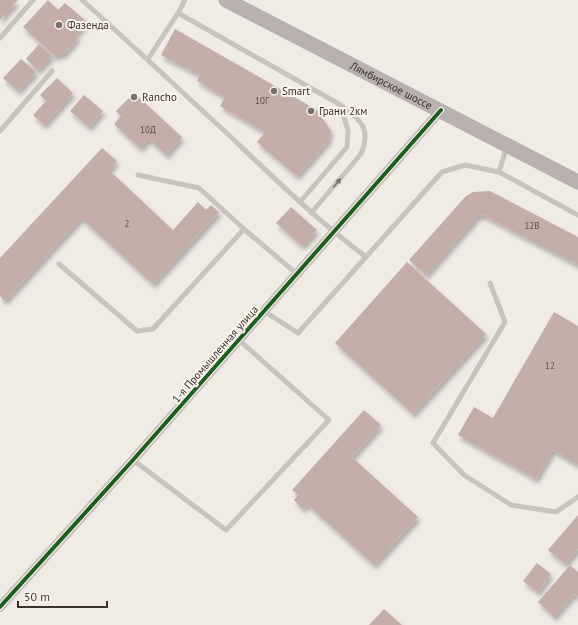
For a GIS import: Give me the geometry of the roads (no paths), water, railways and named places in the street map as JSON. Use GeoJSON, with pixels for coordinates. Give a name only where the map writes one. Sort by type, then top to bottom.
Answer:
{"type":"FeatureCollection","features":[{"type":"Feature","properties":{"kind":"main road","name":"Лямбирское шоссе"},"geometry":{"type":"LineString","coordinates":[[226,0],[578,182]]}},
{"type":"Feature","properties":{"kind":"street","name":"1-я Промышленная улица"},"geometry":{"type":"LineString","coordinates":[[0,607],[133,460],[440,110]]}},
{"type":"Feature","properties":{"kind":"lane"},"geometry":{"type":"LineString","coordinates":[[0,38],[33,0]]}},
{"type":"Feature","properties":{"kind":"lane"},"geometry":{"type":"LineString","coordinates":[[82,0],[148,59],[311,213],[366,257]]}},
{"type":"Feature","properties":{"kind":"lane"},"geometry":{"type":"LineString","coordinates":[[148,59],[185,0]]}},
{"type":"Feature","properties":{"kind":"lane"},"geometry":{"type":"LineString","coordinates":[[178,13],[339,104],[354,115],[362,125],[366,135],[365,144],[361,154],[311,213]]}},
{"type":"Feature","properties":{"kind":"lane"},"geometry":{"type":"LineString","coordinates":[[0,131],[52,71]]}},
{"type":"Feature","properties":{"kind":"lane"},"geometry":{"type":"LineString","coordinates":[[300,202],[347,147],[348,130],[339,104]]}},
{"type":"Feature","properties":{"kind":"lane"},"geometry":{"type":"LineString","coordinates":[[499,172],[508,145]]}},
{"type":"Feature","properties":{"kind":"lane"},"geometry":{"type":"LineString","coordinates":[[264,311],[298,333],[442,172],[465,165],[499,172],[578,215]]}},
{"type":"Feature","properties":{"kind":"lane"},"geometry":{"type":"LineString","coordinates":[[138,175],[199,188],[297,274]]}},
{"type":"Feature","properties":{"kind":"lane"},"geometry":{"type":"LineString","coordinates":[[59,264],[137,331],[153,329],[244,229]]}},
{"type":"Feature","properties":{"kind":"lane"},"geometry":{"type":"LineString","coordinates":[[490,283],[505,322],[433,444],[464,475],[511,505],[556,512],[578,497]]}},
{"type":"Feature","properties":{"kind":"lane"},"geometry":{"type":"LineString","coordinates":[[133,460],[226,530],[329,420],[239,340]]}},
{"type":"Feature","properties":{"kind":"place","name":"Фазенда"},"geometry":{"type":"Point","coordinates":[59,25]}},
{"type":"Feature","properties":{"kind":"place","name":"Smart"},"geometry":{"type":"Point","coordinates":[274,91]}},
{"type":"Feature","properties":{"kind":"place","name":"Rancho"},"geometry":{"type":"Point","coordinates":[134,97]}},
{"type":"Feature","properties":{"kind":"place","name":"Грани 2км"},"geometry":{"type":"Point","coordinates":[311,111]}}]}
